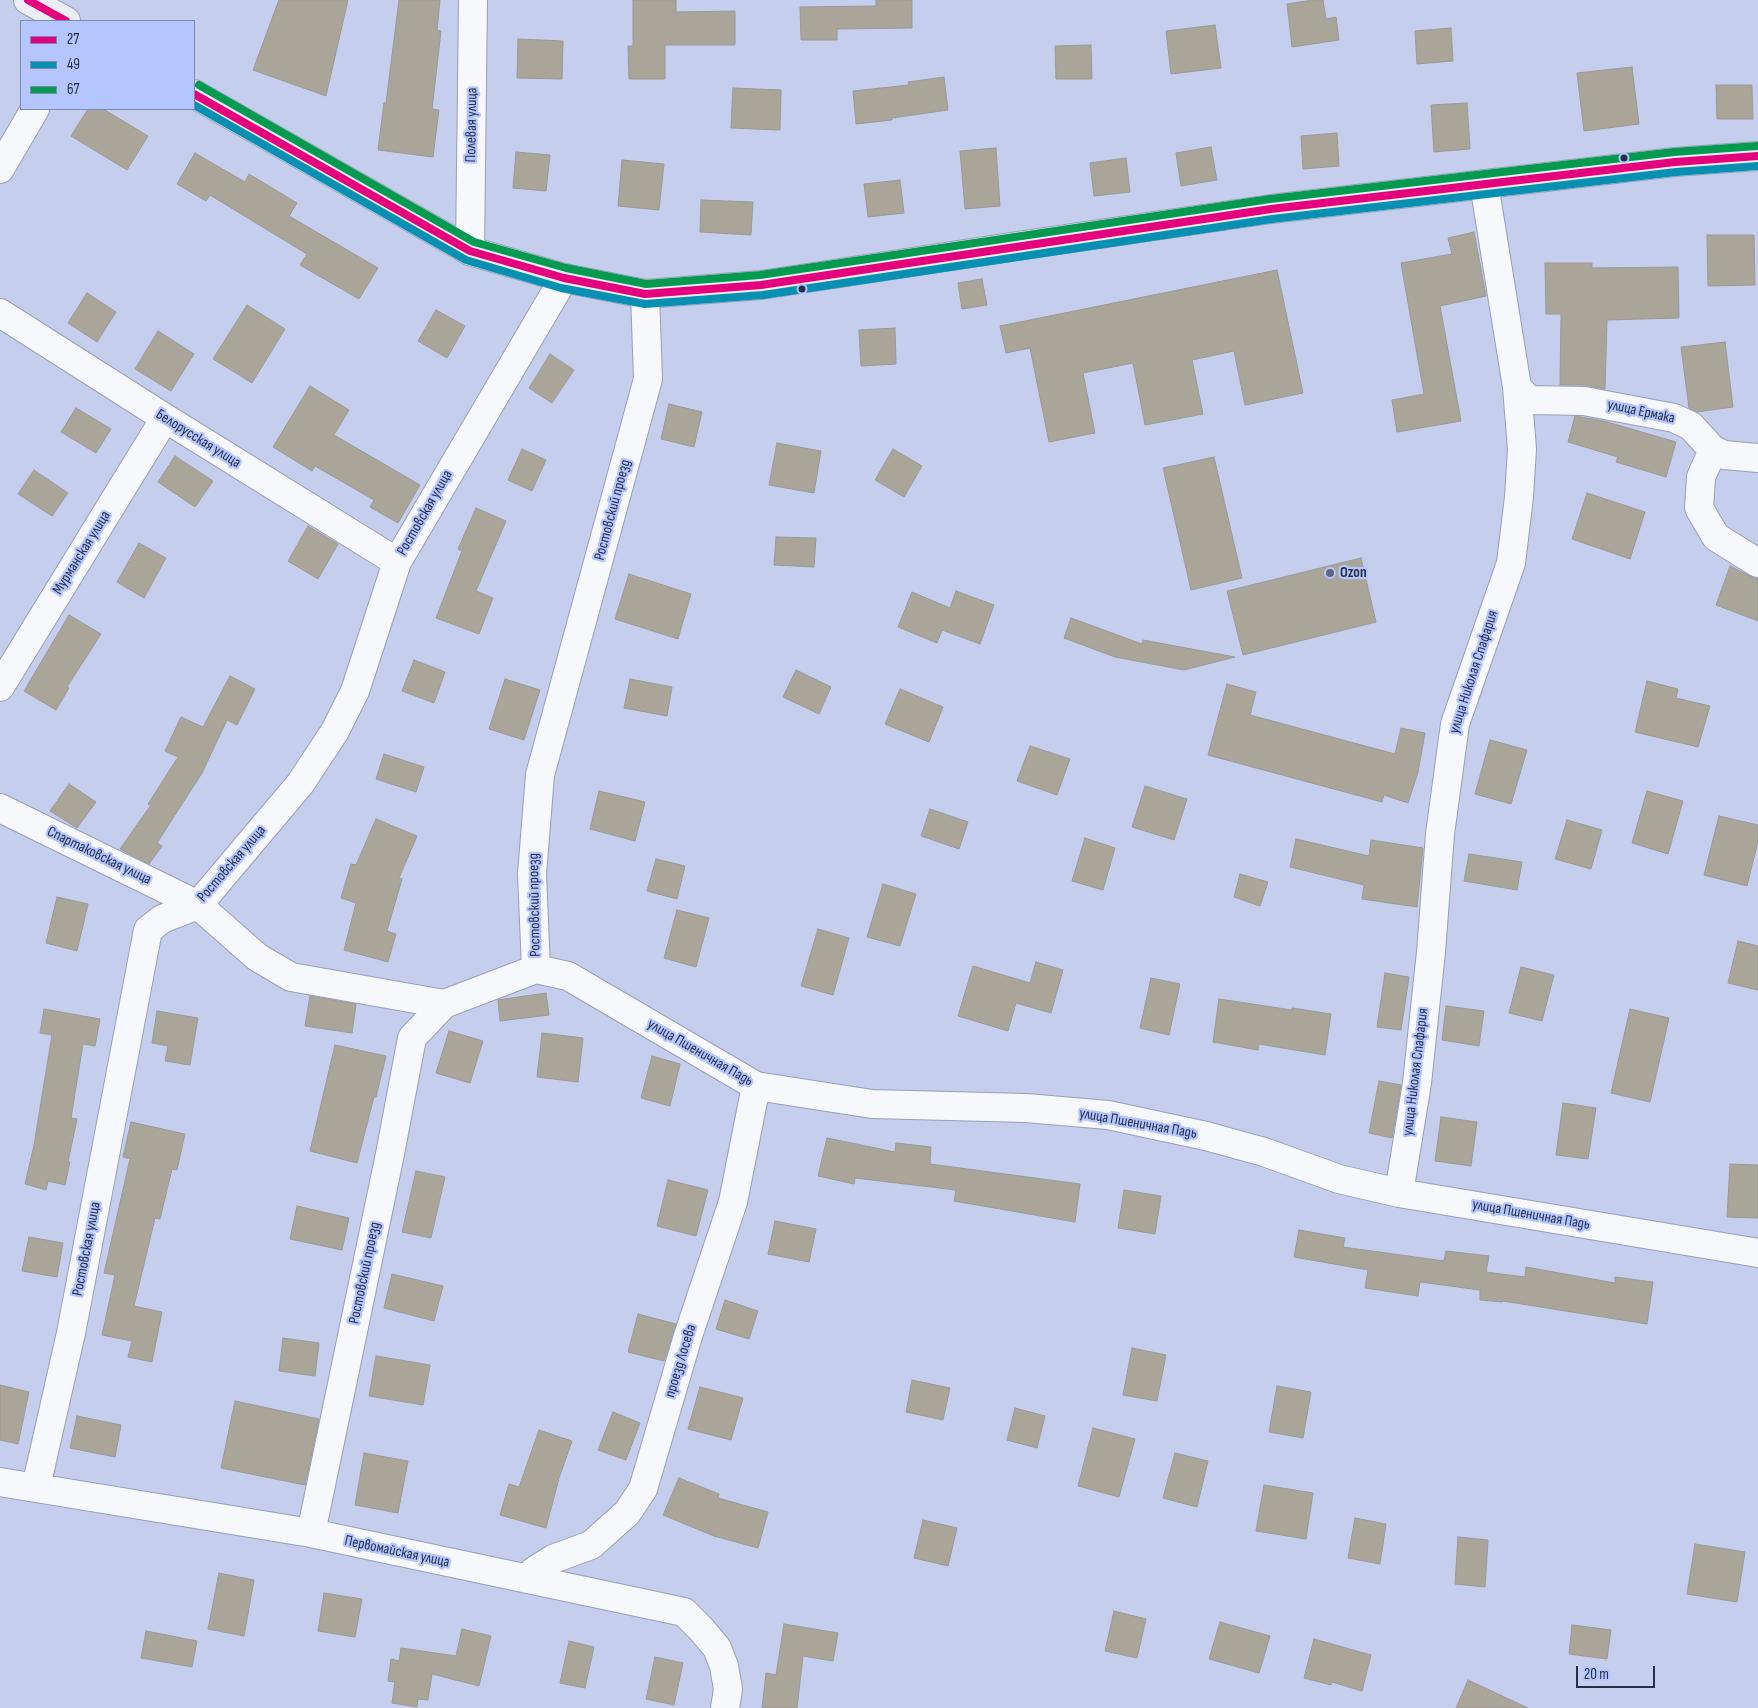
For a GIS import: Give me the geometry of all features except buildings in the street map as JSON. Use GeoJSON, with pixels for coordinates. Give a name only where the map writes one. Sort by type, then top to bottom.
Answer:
{"type":"FeatureCollection","features":[{"type":"Feature","properties":{"kind":"main road"},"geometry":{"type":"LineString","coordinates":[[28,0],[64,20]]}},
{"type":"Feature","properties":{"kind":"main road"},"geometry":{"type":"LineString","coordinates":[[195,95],[470,251],[564,278],[644,294],[761,285],[997,248],[1251,212],[1675,162],[1758,156]]}},
{"type":"Feature","properties":{"kind":"street","name":"Полевая улица"},"geometry":{"type":"LineString","coordinates":[[470,251],[473,0]]}},
{"type":"Feature","properties":{"kind":"street"},"geometry":{"type":"LineString","coordinates":[[0,169],[34,110]]}},
{"type":"Feature","properties":{"kind":"street","name":"улица Николая Спафария"},"geometry":{"type":"LineString","coordinates":[[1399,1193],[1417,1083],[1431,952],[1440,834],[1455,724],[1511,563],[1520,497],[1522,448],[1517,387],[1484,184]]}},
{"type":"Feature","properties":{"kind":"street","name":"Ростовская улица"},"geometry":{"type":"LineString","coordinates":[[36,1487],[72,1333],[148,930],[162,918],[198,905],[300,784],[335,731],[355,691],[397,562],[564,278]]}},
{"type":"Feature","properties":{"kind":"street","name":"Ростовский проезд"},"geometry":{"type":"LineString","coordinates":[[311,1533],[390,1154],[412,1038],[444,1004],[536,969],[532,874],[540,775],[648,379],[644,294]]}},
{"type":"Feature","properties":{"kind":"street","name":"Белорусская улица"},"geometry":{"type":"LineString","coordinates":[[0,314],[397,562]]}},
{"type":"Feature","properties":{"kind":"street","name":"улица Ермака"},"geometry":{"type":"LineString","coordinates":[[1517,387],[1529,400],[1584,401],[1674,418],[1691,426],[1714,450]]}},
{"type":"Feature","properties":{"kind":"street","name":"Мурманская улица"},"geometry":{"type":"LineString","coordinates":[[0,687],[165,418]]}},
{"type":"Feature","properties":{"kind":"street"},"geometry":{"type":"LineString","coordinates":[[1758,458],[1724,454],[1714,450],[1701,477],[1699,508],[1716,536],[1758,563]]}},
{"type":"Feature","properties":{"kind":"street","name":"Спартаковская улица"},"geometry":{"type":"LineString","coordinates":[[0,808],[198,905],[257,956],[291,977],[444,1004]]}},
{"type":"Feature","properties":{"kind":"street","name":"улица Пшеничная Падь"},"geometry":{"type":"LineString","coordinates":[[536,969],[568,976],[756,1086],[872,1104],[1026,1108],[1108,1115],[1206,1136],[1264,1152],[1339,1179],[1399,1193],[1758,1253]]}},
{"type":"Feature","properties":{"kind":"street","name":"проезд Лосева"},"geometry":{"type":"LineString","coordinates":[[527,1579],[534,1571],[553,1558],[591,1546],[627,1513],[643,1490],[688,1336],[733,1202],[756,1086]]}},
{"type":"Feature","properties":{"kind":"street","name":"Первомайская улица"},"geometry":{"type":"LineString","coordinates":[[0,1482],[311,1533],[684,1612],[717,1648],[724,1666],[728,1690],[725,1708]]}},
{"type":"Feature","properties":{"kind":"transit line","name":"27"},"geometry":{"type":"LineString","coordinates":[[28,0],[64,20]]}},
{"type":"Feature","properties":{"kind":"transit line","name":"67"},"geometry":{"type":"LineString","coordinates":[[199,85],[474,242],[566,268],[646,284],[760,275],[1270,199],[1674,152],[1757,146]]}},
{"type":"Feature","properties":{"kind":"transit line","name":"27"},"geometry":{"type":"LineString","coordinates":[[195,95],[470,251],[564,278],[645,294],[761,285],[1271,209],[1675,162],[1758,156]]}},
{"type":"Feature","properties":{"kind":"transit line","name":"49"},"geometry":{"type":"LineString","coordinates":[[195,106],[466,260],[561,288],[645,304],[763,295],[1272,219],[1676,172],[1758,166]]}},
{"type":"Feature","properties":{"kind":"place","name":"Ozon"},"geometry":{"type":"Point","coordinates":[1330,573]}}]}
